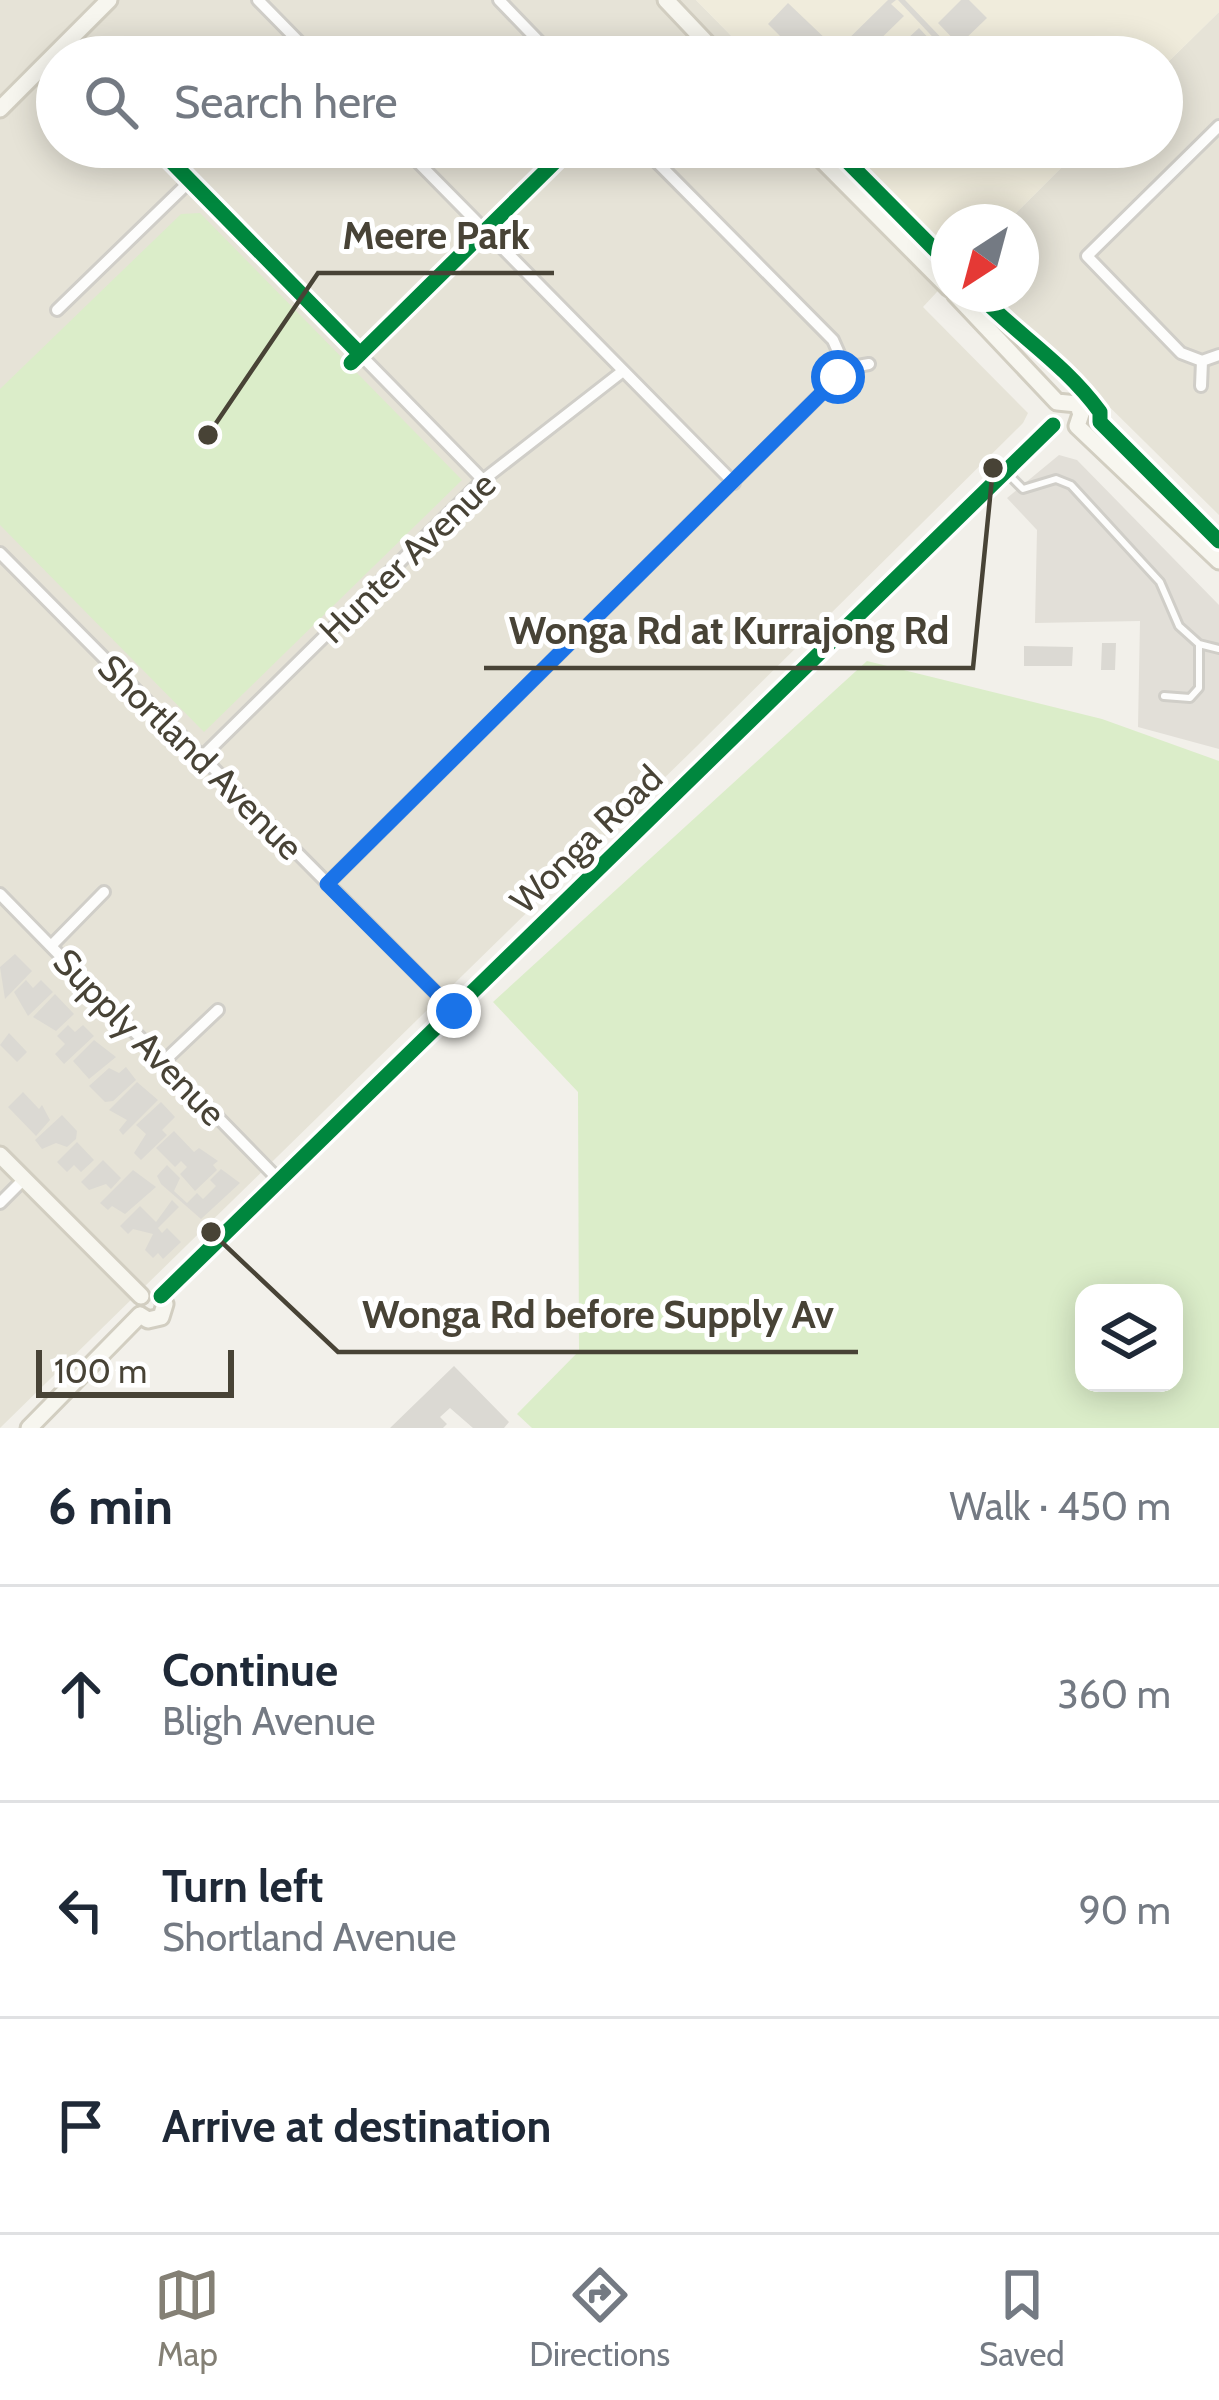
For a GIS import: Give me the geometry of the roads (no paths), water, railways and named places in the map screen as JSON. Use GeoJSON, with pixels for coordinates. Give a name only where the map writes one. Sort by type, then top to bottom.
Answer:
{"type":"FeatureCollection","features":[{"type":"Feature","properties":{"kind":"street"},"geometry":{"type":"LineString","coordinates":[[81,36],[109,0]]}},
{"type":"Feature","properties":{"kind":"street"},"geometry":{"type":"LineString","coordinates":[[258,0],[293,36]]}},
{"type":"Feature","properties":{"kind":"street"},"geometry":{"type":"LineString","coordinates":[[499,0],[534,36]]}},
{"type":"Feature","properties":{"kind":"street"},"geometry":{"type":"LineString","coordinates":[[666,0],[700,36]]}},
{"type":"Feature","properties":{"kind":"street"},"geometry":{"type":"LineString","coordinates":[[0,109],[36,79]]}},
{"type":"Feature","properties":{"kind":"street"},"geometry":{"type":"LineString","coordinates":[[1183,161],[1219,126]]}},
{"type":"Feature","properties":{"kind":"street"},"geometry":{"type":"LineString","coordinates":[[176,168],[483,480]]}},
{"type":"Feature","properties":{"kind":"street"},"geometry":{"type":"LineString","coordinates":[[424,168],[734,483]]}},
{"type":"Feature","properties":{"kind":"street"},"geometry":{"type":"LineString","coordinates":[[327,884],[831,386],[841,369],[833,340],[663,168]]}},
{"type":"Feature","properties":{"kind":"street"},"geometry":{"type":"LineString","coordinates":[[830,168],[931,270]]}},
{"type":"Feature","properties":{"kind":"street"},"geometry":{"type":"LineString","coordinates":[[1176,168],[1087,256],[1181,353],[1202,361],[1219,355]]}},
{"type":"Feature","properties":{"kind":"street"},"geometry":{"type":"LineString","coordinates":[[57,310],[189,182]]}},
{"type":"Feature","properties":{"kind":"street"},"geometry":{"type":"LineString","coordinates":[[972,312],[1058,402],[1077,404],[1082,414],[1077,426],[1065,431],[1053,425],[1051,410],[1058,402]]}},
{"type":"Feature","properties":{"kind":"street"},"geometry":{"type":"LineString","coordinates":[[1201,386],[1202,361]]}},
{"type":"Feature","properties":{"kind":"street"},"geometry":{"type":"LineString","coordinates":[[841,369],[869,364]]}},
{"type":"Feature","properties":{"kind":"street","name":"Hunter Avenue"},"geometry":{"type":"LineString","coordinates":[[202,757],[483,480],[623,371]]}},
{"type":"Feature","properties":{"kind":"street","name":"Wonga Road"},"geometry":{"type":"LineString","coordinates":[[161,1296],[1053,425]]}},
{"type":"Feature","properties":{"kind":"street"},"geometry":{"type":"LineString","coordinates":[[1077,426],[1112,454],[1219,561]]}},
{"type":"Feature","properties":{"kind":"street","name":"Shortland Avenue"},"geometry":{"type":"LineString","coordinates":[[0,553],[454,1011]]}},
{"type":"Feature","properties":{"kind":"street"},"geometry":{"type":"LineString","coordinates":[[51,946],[104,892]]}},
{"type":"Feature","properties":{"kind":"street","name":"Supply Avenue"},"geometry":{"type":"LineString","coordinates":[[0,894],[280,1181]]}},
{"type":"Feature","properties":{"kind":"street"},"geometry":{"type":"LineString","coordinates":[[163,1062],[218,1010]]}},
{"type":"Feature","properties":{"kind":"street"},"geometry":{"type":"LineString","coordinates":[[0,1155],[141,1296],[161,1296],[165,1309],[161,1317],[148,1320],[140,1315]]}},
{"type":"Feature","properties":{"kind":"street"},"geometry":{"type":"LineString","coordinates":[[0,1203],[25,1178]]}},
{"type":"Feature","properties":{"kind":"street"},"geometry":{"type":"LineString","coordinates":[[28,1428],[140,1315],[141,1296]]}},
{"type":"Feature","properties":{"kind":"lane"},"geometry":{"type":"LineString","coordinates":[[1005,472],[1022,489],[1056,479],[1071,484],[1160,582],[1171,615],[1199,644],[1219,649]]}},
{"type":"Feature","properties":{"kind":"lane"},"geometry":{"type":"LineString","coordinates":[[1164,696],[1190,698],[1199,688],[1199,644]]}},
{"type":"Feature","properties":{"kind":"place","name":"Meere Park"},"geometry":{"type":"Point","coordinates":[208,435]}},
{"type":"Feature","properties":{"kind":"place","name":"Wonga Rd at Kurrajong Rd"},"geometry":{"type":"Point","coordinates":[993,468]}},
{"type":"Feature","properties":{"kind":"place","name":"Wonga Rd before Supply Av"},"geometry":{"type":"Point","coordinates":[211,1232]}}]}
